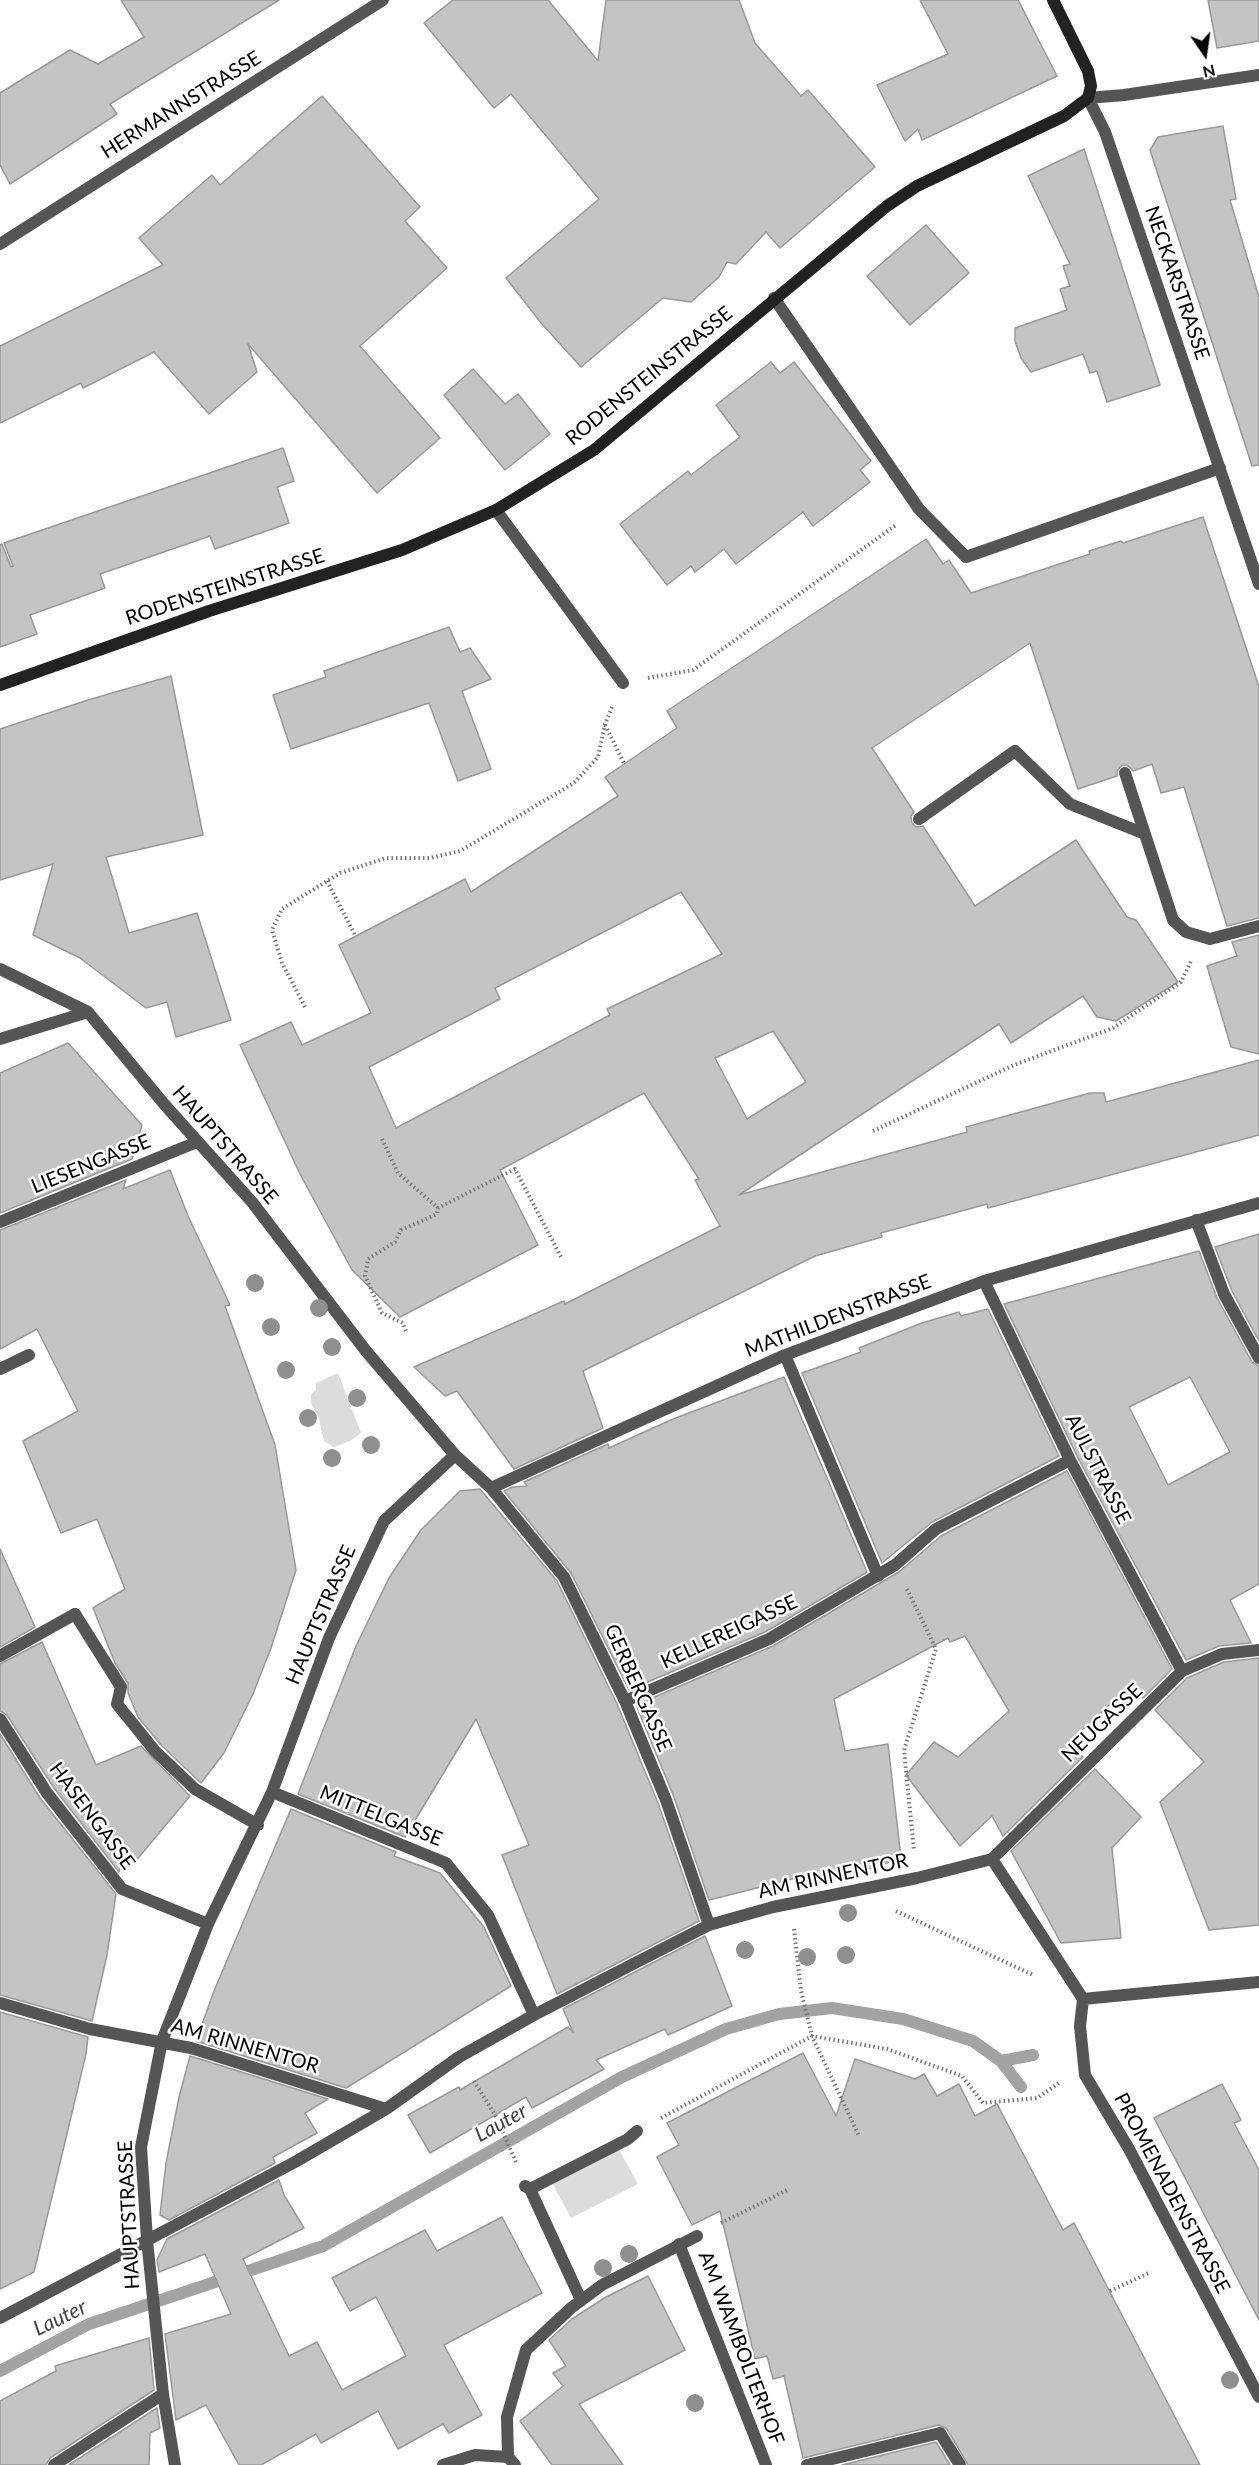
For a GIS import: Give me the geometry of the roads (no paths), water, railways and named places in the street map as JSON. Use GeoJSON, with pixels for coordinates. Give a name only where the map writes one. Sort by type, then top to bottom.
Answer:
{"type":"FeatureCollection","features":[{"type":"Feature","properties":{"kind":"street","name":"HERMANNSTRASSE"},"geometry":{"type":"LineString","coordinates":[[0,244],[383,0]]}},
{"type":"Feature","properties":{"kind":"street","name":"NECKARSTRASSE"},"geometry":{"type":"LineString","coordinates":[[1053,0],[1089,71],[1091,86],[1088,98],[1105,132],[1259,584]]}},
{"type":"Feature","properties":{"kind":"street"},"geometry":{"type":"LineString","coordinates":[[1088,98],[1124,95],[1259,75]]}},
{"type":"Feature","properties":{"kind":"street","name":"RODENSTEINSTRASSE"},"geometry":{"type":"LineString","coordinates":[[0,685],[209,612],[402,550],[496,510],[594,450],[887,206],[917,186],[1064,116],[1088,98]]}},
{"type":"Feature","properties":{"kind":"street"},"geometry":{"type":"LineString","coordinates":[[774,298],[919,509],[966,557],[1220,468]]}},
{"type":"Feature","properties":{"kind":"street"},"geometry":{"type":"LineString","coordinates":[[496,510],[623,683]]}},
{"type":"Feature","properties":{"kind":"street"},"geometry":{"type":"LineString","coordinates":[[919,819],[1015,751],[1070,804],[1145,834]]}},
{"type":"Feature","properties":{"kind":"street"},"geometry":{"type":"LineString","coordinates":[[1125,773],[1173,920],[1186,932],[1200,938],[1218,939],[1259,926]]}},
{"type":"Feature","properties":{"kind":"street","name":"HAUPTSTRASSE"},"geometry":{"type":"LineString","coordinates":[[0,969],[88,1012],[197,1142],[252,1203],[366,1351],[455,1455],[384,1521],[329,1638],[272,1792],[208,1924],[162,2041],[141,2146],[150,2274],[163,2394],[175,2465]]}},
{"type":"Feature","properties":{"kind":"street"},"geometry":{"type":"LineString","coordinates":[[0,1040],[88,1012]]}},
{"type":"Feature","properties":{"kind":"street","name":"LIESENGASSE"},"geometry":{"type":"LineString","coordinates":[[0,1222],[197,1142]]}},
{"type":"Feature","properties":{"kind":"street","name":"MATHILDENSTRASSE"},"geometry":{"type":"LineString","coordinates":[[491,1488],[785,1354],[984,1281],[1259,1203]]}},
{"type":"Feature","properties":{"kind":"street"},"geometry":{"type":"LineString","coordinates":[[1196,1220],[1224,1294],[1259,1358]]}},
{"type":"Feature","properties":{"kind":"street","name":"AULSTRASSE"},"geometry":{"type":"LineString","coordinates":[[984,1281],[1070,1460],[1182,1671]]}},
{"type":"Feature","properties":{"kind":"street"},"geometry":{"type":"LineString","coordinates":[[785,1354],[878,1576]]}},
{"type":"Feature","properties":{"kind":"street"},"geometry":{"type":"LineString","coordinates":[[0,1369],[29,1355]]}},
{"type":"Feature","properties":{"kind":"street"},"geometry":{"type":"LineString","coordinates":[[455,1455],[491,1488]]}},
{"type":"Feature","properties":{"kind":"street","name":"KELLEREIGASSE"},"geometry":{"type":"LineString","coordinates":[[625,1701],[769,1639],[895,1565],[936,1529],[1070,1460]]}},
{"type":"Feature","properties":{"kind":"street","name":"GERBERGASSE"},"geometry":{"type":"LineString","coordinates":[[491,1488],[564,1577],[625,1701],[666,1800],[709,1925]]}},
{"type":"Feature","properties":{"kind":"street"},"geometry":{"type":"LineString","coordinates":[[0,1656],[75,1614],[121,1687],[117,1704],[154,1751],[195,1789],[258,1825]]}},
{"type":"Feature","properties":{"kind":"street","name":"NEUGASSE"},"geometry":{"type":"LineString","coordinates":[[992,1859],[1182,1671],[1222,1654],[1259,1650]]}},
{"type":"Feature","properties":{"kind":"street","name":"HASENGASSE"},"geometry":{"type":"LineString","coordinates":[[0,1719],[47,1793],[122,1888],[208,1924]]}},
{"type":"Feature","properties":{"kind":"street","name":"MITTELGASSE"},"geometry":{"type":"LineString","coordinates":[[272,1792],[446,1863],[488,1915],[534,2015]]}},
{"type":"Feature","properties":{"kind":"street"},"geometry":{"type":"LineString","coordinates":[[992,1859],[1083,1999],[1259,1982]]}},
{"type":"Feature","properties":{"kind":"street","name":"AM RINNENTOR"},"geometry":{"type":"LineString","coordinates":[[0,2319],[295,2162],[386,2109],[459,2057],[534,2015],[709,1925],[790,1904],[917,1878],[992,1859]]}},
{"type":"Feature","properties":{"kind":"street","name":"PROMENADENSTRASSE"},"geometry":{"type":"LineString","coordinates":[[1083,1999],[1080,2026],[1085,2075],[1129,2149],[1259,2397]]}},
{"type":"Feature","properties":{"kind":"street","name":"AM RINNENTOR"},"geometry":{"type":"LineString","coordinates":[[0,2003],[90,2029],[191,2048],[386,2109]]}},
{"type":"Feature","properties":{"kind":"street"},"geometry":{"type":"LineString","coordinates":[[576,2304],[527,2187],[627,2139],[637,2131]]}},
{"type":"Feature","properties":{"kind":"street"},"geometry":{"type":"LineString","coordinates":[[443,2465],[475,2455],[512,2461],[507,2417],[526,2350],[576,2304],[602,2286],[697,2236]]}},
{"type":"Feature","properties":{"kind":"street","name":"AM WAMBOLTERHOF"},"geometry":{"type":"LineString","coordinates":[[679,2244],[766,2465]]}},
{"type":"Feature","properties":{"kind":"street"},"geometry":{"type":"LineString","coordinates":[[54,2465],[163,2394]]}},
{"type":"Feature","properties":{"kind":"street"},"geometry":{"type":"LineString","coordinates":[[807,2465],[940,2433],[960,2465]]}},
{"type":"Feature","properties":{"kind":"waterway","name":"Lauter"},"geometry":{"type":"LineString","coordinates":[[0,2371],[89,2324],[323,2246],[622,2077],[726,2029],[779,2014],[832,2008],[903,2019],[973,2041],[1001,2061],[1021,2087]]}},
{"type":"Feature","properties":{"kind":"waterway"},"geometry":{"type":"LineString","coordinates":[[1001,2061],[1033,2055]]}}]}
